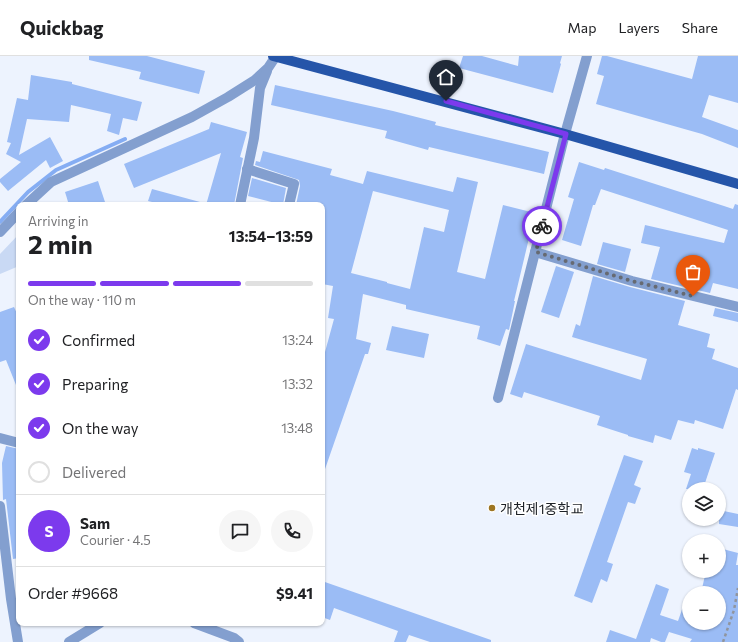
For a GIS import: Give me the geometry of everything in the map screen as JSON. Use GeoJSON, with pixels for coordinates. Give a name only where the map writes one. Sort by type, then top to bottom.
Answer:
{"type":"FeatureCollection","features":[{"type":"Feature","properties":{"kind":"main road"},"geometry":{"type":"LineString","coordinates":[[275,56],[566,134],[738,184]]}},
{"type":"Feature","properties":{"kind":"street"},"geometry":{"type":"LineString","coordinates":[[241,202],[254,138],[260,88],[268,68],[275,56]]}},
{"type":"Feature","properties":{"kind":"street"},"geometry":{"type":"LineString","coordinates":[[498,398],[587,56]]}},
{"type":"Feature","properties":{"kind":"street"},"geometry":{"type":"LineString","coordinates":[[29,202],[51,182],[192,117],[255,80],[268,68]]}},
{"type":"Feature","properties":{"kind":"street"},"geometry":{"type":"LineString","coordinates":[[247,170],[294,184],[290,202]]}},
{"type":"Feature","properties":{"kind":"street"},"geometry":{"type":"LineString","coordinates":[[0,232],[16,215]]}},
{"type":"Feature","properties":{"kind":"street"},"geometry":{"type":"LineString","coordinates":[[536,252],[632,281],[738,307]]}},
{"type":"Feature","properties":{"kind":"street"},"geometry":{"type":"LineString","coordinates":[[0,438],[16,442]]}},
{"type":"Feature","properties":{"kind":"street"},"geometry":{"type":"LineString","coordinates":[[0,506],[11,599],[18,642]]}},
{"type":"Feature","properties":{"kind":"street"},"geometry":{"type":"LineString","coordinates":[[69,642],[95,626]]}},
{"type":"Feature","properties":{"kind":"street"},"geometry":{"type":"LineString","coordinates":[[202,626],[234,638],[240,642]]}},
{"type":"Feature","properties":{"kind":"path"},"geometry":{"type":"LineString","coordinates":[[723,642],[734,610],[738,588]]}},
{"type":"Feature","properties":{"kind":"shaded area"},"geometry":{"type":"Polygon","coordinates":[[[16,237],[16,267],[0,274],[0,254],[16,237]]]}},
{"type":"Feature","properties":{"kind":"building"},"geometry":{"type":"Polygon","coordinates":[[[89,56],[147,56],[205,71],[199,94],[139,79],[141,72],[89,60],[89,56]]]}},
{"type":"Feature","properties":{"kind":"building"},"geometry":{"type":"Polygon","coordinates":[[[463,56],[482,56],[518,66],[519,56],[562,56],[553,93],[459,68],[463,56]]]}},
{"type":"Feature","properties":{"kind":"building"},"geometry":{"type":"Polygon","coordinates":[[[602,56],[607,56],[692,79],[698,56],[738,56],[738,103],[709,95],[702,117],[738,130],[738,148],[702,134],[596,104],[604,76],[597,74],[602,56]]]}},
{"type":"Feature","properties":{"kind":"building"},"geometry":{"type":"Polygon","coordinates":[[[31,75],[72,82],[72,84],[142,102],[137,121],[123,118],[119,135],[107,131],[111,114],[71,105],[69,122],[27,119],[19,155],[50,137],[63,161],[50,168],[46,160],[8,191],[0,182],[0,179],[21,162],[6,154],[11,143],[7,142],[17,98],[28,100],[31,75]]]}},
{"type":"Feature","properties":{"kind":"building"},"geometry":{"type":"Polygon","coordinates":[[[275,85],[393,111],[436,122],[435,125],[549,152],[544,174],[429,147],[428,150],[385,138],[387,131],[271,105],[275,85]]]}},
{"type":"Feature","properties":{"kind":"building"},"geometry":{"type":"Polygon","coordinates":[[[211,122],[247,132],[240,157],[243,158],[235,202],[207,202],[221,153],[134,188],[124,164],[209,129],[211,122]]]}},
{"type":"Feature","properties":{"kind":"building"},"geometry":{"type":"Polygon","coordinates":[[[263,151],[332,169],[330,175],[363,184],[367,171],[453,192],[457,177],[478,182],[457,272],[485,279],[503,205],[535,213],[514,301],[509,330],[506,329],[500,346],[477,339],[480,326],[406,309],[406,305],[363,294],[356,339],[371,343],[368,354],[365,354],[325,469],[325,352],[334,319],[328,318],[333,286],[325,285],[325,202],[297,202],[300,186],[299,180],[255,165],[256,161],[260,162],[263,151]],[[373,191],[351,273],[410,289],[424,227],[444,232],[449,210],[373,191]]]}},
{"type":"Feature","properties":{"kind":"building"},"geometry":{"type":"Polygon","coordinates":[[[579,162],[604,170],[605,168],[733,209],[735,204],[738,205],[738,289],[713,283],[710,293],[651,279],[660,247],[641,243],[645,225],[724,243],[728,230],[601,189],[595,205],[593,205],[581,246],[562,240],[574,199],[568,197],[579,162]]]}},
{"type":"Feature","properties":{"kind":"building"},"geometry":{"type":"Polygon","coordinates":[[[252,178],[286,188],[284,202],[271,202],[248,196],[252,178]]]}},
{"type":"Feature","properties":{"kind":"building"},"geometry":{"type":"Polygon","coordinates":[[[98,181],[105,202],[68,202],[65,192],[98,181]]]}},
{"type":"Feature","properties":{"kind":"building"},"geometry":{"type":"Polygon","coordinates":[[[152,189],[200,202],[152,202],[148,201],[152,189]]]}},
{"type":"Feature","properties":{"kind":"building"},"geometry":{"type":"Polygon","coordinates":[[[603,242],[631,249],[625,272],[597,264],[603,242]]]}},
{"type":"Feature","properties":{"kind":"building"},"geometry":{"type":"Polygon","coordinates":[[[556,266],[574,272],[559,318],[541,312],[556,266]]]}},
{"type":"Feature","properties":{"kind":"building"},"geometry":{"type":"Polygon","coordinates":[[[593,276],[685,301],[678,325],[710,334],[707,347],[715,349],[712,359],[738,368],[738,390],[736,389],[723,429],[695,420],[694,424],[678,420],[671,440],[655,435],[653,443],[597,425],[600,416],[524,392],[522,398],[510,394],[526,344],[641,380],[647,359],[572,337],[576,324],[580,326],[593,276]]]}},
{"type":"Feature","properties":{"kind":"building"},"geometry":{"type":"Polygon","coordinates":[[[14,307],[16,311],[16,385],[6,360],[0,362],[0,312],[14,307]]]}},
{"type":"Feature","properties":{"kind":"building"},"geometry":{"type":"Polygon","coordinates":[[[715,308],[738,313],[738,322],[713,316],[715,308]]]}},
{"type":"Feature","properties":{"kind":"building"},"geometry":{"type":"Polygon","coordinates":[[[392,326],[429,334],[424,358],[386,350],[392,326]]]}},
{"type":"Feature","properties":{"kind":"building"},"geometry":{"type":"Polygon","coordinates":[[[6,446],[16,448],[16,558],[13,559],[6,499],[3,500],[2,463],[6,446]]]}},
{"type":"Feature","properties":{"kind":"building"},"geometry":{"type":"Polygon","coordinates":[[[692,448],[698,450],[698,448],[715,453],[705,482],[688,482],[691,474],[684,472],[692,448]]]}},
{"type":"Feature","properties":{"kind":"building"},"geometry":{"type":"Polygon","coordinates":[[[624,455],[643,461],[634,485],[641,488],[635,504],[628,502],[607,562],[613,564],[607,582],[601,579],[592,603],[574,596],[624,455]]]}},
{"type":"Feature","properties":{"kind":"building"},"geometry":{"type":"Polygon","coordinates":[[[726,511],[738,514],[738,527],[726,525],[726,511]]]}},
{"type":"Feature","properties":{"kind":"building"},"geometry":{"type":"Polygon","coordinates":[[[726,550],[738,553],[736,565],[738,565],[738,642],[690,642],[692,639],[669,632],[665,642],[651,638],[650,642],[606,642],[610,630],[636,639],[656,584],[669,589],[660,615],[678,621],[682,609],[682,630],[726,630],[726,586],[703,586],[704,578],[726,578],[726,550]]]}},
{"type":"Feature","properties":{"kind":"building"},"geometry":{"type":"Polygon","coordinates":[[[325,582],[491,640],[491,642],[430,642],[409,635],[406,642],[394,642],[398,631],[334,608],[330,620],[325,618],[325,582]]]}},
{"type":"Feature","properties":{"kind":"waterway"},"geometry":{"type":"LineString","coordinates":[[19,202],[28,192],[56,170],[125,139]]}},
{"type":"Feature","properties":{"kind":"waterway"},"geometry":{"type":"LineString","coordinates":[[0,222],[16,205]]}},
{"type":"Feature","properties":{"kind":"way so far"},"geometry":{"type":"LineString","coordinates":[[542,226],[536,252],[632,281],[693,296]]}},
{"type":"Feature","properties":{"kind":"place","name":"개천제1중학교"},"geometry":{"type":"Point","coordinates":[492,508]}},
{"type":"Feature","properties":{"kind":"route"},"geometry":{"type":"LineString","coordinates":[[446,101],[566,134],[542,226]]}}]}
